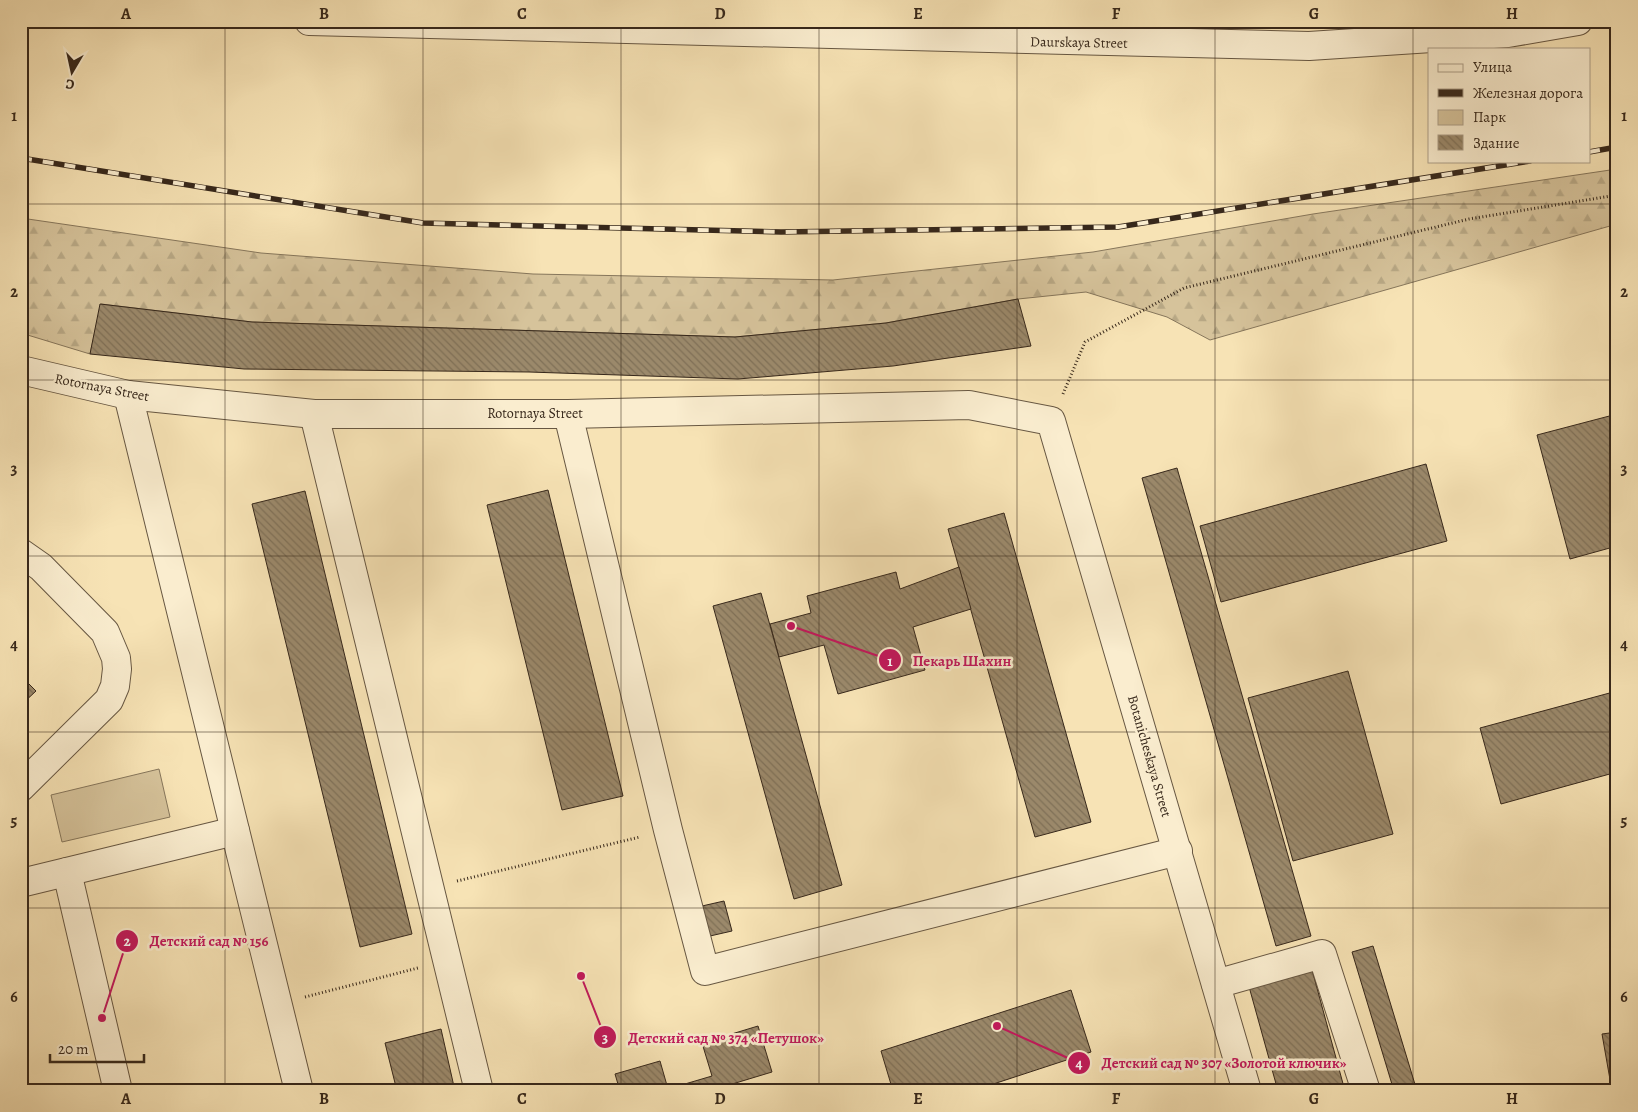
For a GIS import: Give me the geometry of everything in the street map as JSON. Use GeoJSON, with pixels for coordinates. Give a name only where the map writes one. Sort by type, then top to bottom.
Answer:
{"type":"FeatureCollection","features":[{"type":"Feature","properties":{"kind":"street","name":"Daurskaya Street"},"geometry":{"type":"LineString","coordinates":[[309,21],[896,29],[1309,46],[1508,33],[1578,21]]}},
{"type":"Feature","properties":{"kind":"street","name":"Rotornaya Street"},"geometry":{"type":"LineString","coordinates":[[21,370],[128,395],[314,414],[568,414],[969,405],[1051,421]]}},
{"type":"Feature","properties":{"kind":"street"},"geometry":{"type":"LineString","coordinates":[[128,395],[299,1091]]}},
{"type":"Feature","properties":{"kind":"street"},"geometry":{"type":"LineString","coordinates":[[314,414],[479,1091]]}},
{"type":"Feature","properties":{"kind":"street"},"geometry":{"type":"LineString","coordinates":[[568,414],[668,830],[705,970],[1178,851]]}},
{"type":"Feature","properties":{"kind":"street","name":"Botanicheskaya Street"},"geometry":{"type":"LineString","coordinates":[[1051,421],[1178,851],[1246,1091]]}},
{"type":"Feature","properties":{"kind":"street"},"geometry":{"type":"LineString","coordinates":[[21,553],[41,567],[105,632],[116,658],[116,670],[115,686],[109,700],[21,786]]}},
{"type":"Feature","properties":{"kind":"street"},"geometry":{"type":"LineString","coordinates":[[21,883],[235,831]]}},
{"type":"Feature","properties":{"kind":"street"},"geometry":{"type":"LineString","coordinates":[[66,872],[118,1091]]}},
{"type":"Feature","properties":{"kind":"street"},"geometry":{"type":"LineString","coordinates":[[1216,984],[1322,954],[1366,1091]]}},
{"type":"Feature","properties":{"kind":"path"},"geometry":{"type":"LineString","coordinates":[[1051,421],[1085,342],[1184,288],[1469,219],[1617,195]]}},
{"type":"Feature","properties":{"kind":"path"},"geometry":{"type":"LineString","coordinates":[[430,888],[668,830]]}},
{"type":"Feature","properties":{"kind":"path"},"geometry":{"type":"LineString","coordinates":[[278,1004],[447,960]]}},
{"type":"Feature","properties":{"kind":"green space"},"geometry":{"type":"Polygon","coordinates":[[[1617,169],[1617,224],[1210,340],[1167,317],[1086,292],[1018,299],[886,323],[735,337],[252,322],[101,304],[90,354],[21,333],[21,218],[261,253],[533,274],[833,280],[1093,252],[1313,214],[1617,169]]]}},
{"type":"Feature","properties":{"kind":"green space"},"geometry":{"type":"Polygon","coordinates":[[[159,769],[170,817],[62,842],[51,795],[159,769]]]}},
{"type":"Feature","properties":{"kind":"building"},"geometry":{"type":"Polygon","coordinates":[[[1018,299],[1031,346],[893,366],[738,379],[529,372],[244,369],[90,354],[100,304],[252,322],[735,337],[886,323],[1018,299]]]}},
{"type":"Feature","properties":{"kind":"building"},"geometry":{"type":"Polygon","coordinates":[[[1617,414],[1617,546],[1570,559],[1537,435],[1617,414]]]}},
{"type":"Feature","properties":{"kind":"building"},"geometry":{"type":"Polygon","coordinates":[[[1426,464],[1447,541],[1221,602],[1200,526],[1426,464]]]}},
{"type":"Feature","properties":{"kind":"building"},"geometry":{"type":"Polygon","coordinates":[[[1177,468],[1311,936],[1276,946],[1142,478],[1177,468]]]}},
{"type":"Feature","properties":{"kind":"building"},"geometry":{"type":"Polygon","coordinates":[[[548,490],[623,796],[562,810],[487,505],[548,490]]]}},
{"type":"Feature","properties":{"kind":"building"},"geometry":{"type":"Polygon","coordinates":[[[305,491],[412,934],[360,947],[252,504],[305,491]]]}},
{"type":"Feature","properties":{"kind":"building"},"geometry":{"type":"Polygon","coordinates":[[[1004,513],[1091,822],[1035,837],[948,529],[1004,513]]]}},
{"type":"Feature","properties":{"kind":"building"},"geometry":{"type":"Polygon","coordinates":[[[959,567],[971,609],[913,627],[925,670],[838,694],[824,645],[779,657],[770,624],[811,613],[807,596],[896,572],[900,589],[959,567]]]}},
{"type":"Feature","properties":{"kind":"building"},"geometry":{"type":"Polygon","coordinates":[[[761,593],[842,885],[794,899],[713,606],[761,593]]]}},
{"type":"Feature","properties":{"kind":"building"},"geometry":{"type":"Polygon","coordinates":[[[1348,671],[1393,834],[1293,861],[1248,698],[1348,671]]]}},
{"type":"Feature","properties":{"kind":"building"},"geometry":{"type":"Polygon","coordinates":[[[21,676],[36,691],[21,705],[21,676]]]}},
{"type":"Feature","properties":{"kind":"building"},"geometry":{"type":"Polygon","coordinates":[[[1617,691],[1617,772],[1501,804],[1480,728],[1617,691]]]}},
{"type":"Feature","properties":{"kind":"building"},"geometry":{"type":"Polygon","coordinates":[[[724,901],[732,931],[710,936],[702,906],[724,901]]]}},
{"type":"Feature","properties":{"kind":"building"},"geometry":{"type":"Polygon","coordinates":[[[1373,946],[1417,1091],[1394,1091],[1352,952],[1373,946]]]}},
{"type":"Feature","properties":{"kind":"building"},"geometry":{"type":"Polygon","coordinates":[[[1311,966],[1345,1091],[1278,1091],[1248,983],[1311,966]]]}},
{"type":"Feature","properties":{"kind":"building"},"geometry":{"type":"Polygon","coordinates":[[[1071,990],[1091,1052],[972,1091],[893,1091],[881,1051],[1071,990]]]}},
{"type":"Feature","properties":{"kind":"building"},"geometry":{"type":"Polygon","coordinates":[[[758,1026],[772,1072],[729,1085],[731,1091],[620,1091],[615,1074],[660,1061],[668,1089],[712,1076],[702,1043],[758,1026]]]}},
{"type":"Feature","properties":{"kind":"building"},"geometry":{"type":"Polygon","coordinates":[[[441,1029],[455,1091],[397,1091],[385,1043],[441,1029]]]}},
{"type":"Feature","properties":{"kind":"building"},"geometry":{"type":"Polygon","coordinates":[[[1617,1032],[1617,1091],[1612,1091],[1602,1034],[1617,1032]]]}},
{"type":"Feature","properties":{"kind":"railway"},"geometry":{"type":"LineString","coordinates":[[1590,152],[1617,147]]}},
{"type":"Feature","properties":{"kind":"railway"},"geometry":{"type":"LineString","coordinates":[[21,158],[423,223],[781,232],[1118,227],[1524,162]]}},
{"type":"Feature","properties":{"kind":"place","name":"Пекарь Шахин"},"geometry":{"type":"Point","coordinates":[791,626]}},
{"type":"Feature","properties":{"kind":"place","name":"Детский сад № 374 «Петушок»"},"geometry":{"type":"Point","coordinates":[581,976]}},
{"type":"Feature","properties":{"kind":"place","name":"Детский сад № 156"},"geometry":{"type":"Point","coordinates":[102,1018]}},
{"type":"Feature","properties":{"kind":"place","name":"Детский сад № 307 «Золотой ключик»"},"geometry":{"type":"Point","coordinates":[997,1026]}}]}
